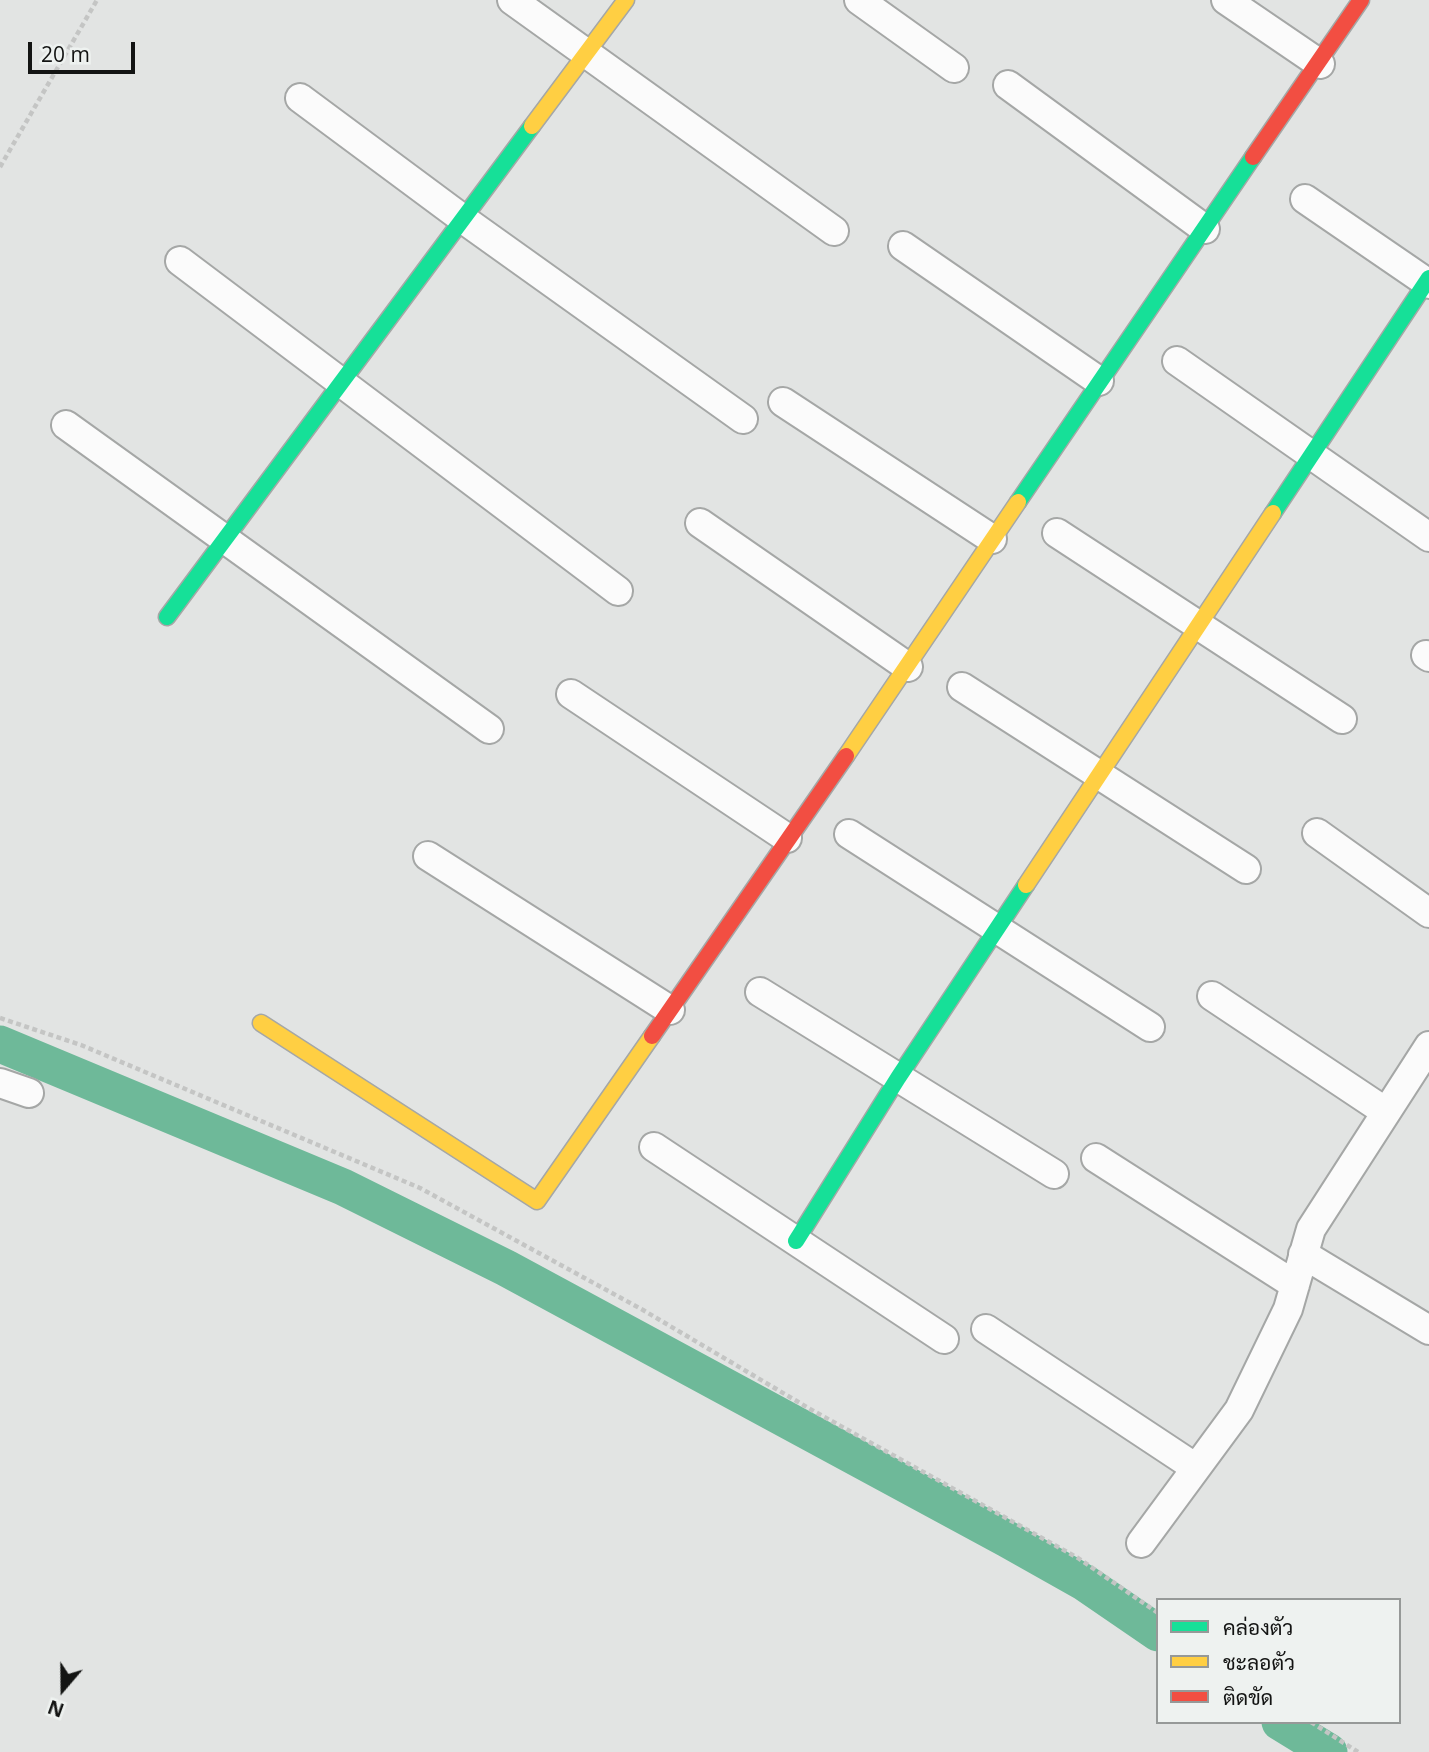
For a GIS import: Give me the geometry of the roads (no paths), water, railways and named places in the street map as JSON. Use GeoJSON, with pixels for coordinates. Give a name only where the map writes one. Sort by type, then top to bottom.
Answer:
{"type":"FeatureCollection","features":[{"type":"Feature","properties":{"kind":"street"},"geometry":{"type":"LineString","coordinates":[[512,0],[834,231]]}},
{"type":"Feature","properties":{"kind":"street"},"geometry":{"type":"LineString","coordinates":[[167,617],[626,0]]}},
{"type":"Feature","properties":{"kind":"street"},"geometry":{"type":"LineString","coordinates":[[859,0],[954,68]]}},
{"type":"Feature","properties":{"kind":"street"},"geometry":{"type":"LineString","coordinates":[[1226,0],[1320,64]]}},
{"type":"Feature","properties":{"kind":"street"},"geometry":{"type":"LineString","coordinates":[[261,1023],[537,1200],[908,667],[1099,381],[1320,64],[1361,0]]}},
{"type":"Feature","properties":{"kind":"street"},"geometry":{"type":"LineString","coordinates":[[1007,85],[1205,229]]}},
{"type":"Feature","properties":{"kind":"street"},"geometry":{"type":"LineString","coordinates":[[300,98],[463,219],[743,419]]}},
{"type":"Feature","properties":{"kind":"street"},"geometry":{"type":"LineString","coordinates":[[796,1241],[898,1078],[1428,281],[1305,199]]}},
{"type":"Feature","properties":{"kind":"street"},"geometry":{"type":"LineString","coordinates":[[903,246],[1099,381]]}},
{"type":"Feature","properties":{"kind":"street"},"geometry":{"type":"LineString","coordinates":[[180,261],[618,591]]}},
{"type":"Feature","properties":{"kind":"street"},"geometry":{"type":"LineString","coordinates":[[1177,361],[1429,537]]}},
{"type":"Feature","properties":{"kind":"street"},"geometry":{"type":"LineString","coordinates":[[783,402],[992,539]]}},
{"type":"Feature","properties":{"kind":"street"},"geometry":{"type":"LineString","coordinates":[[66,425],[489,729]]}},
{"type":"Feature","properties":{"kind":"street"},"geometry":{"type":"LineString","coordinates":[[700,523],[908,667]]}},
{"type":"Feature","properties":{"kind":"street"},"geometry":{"type":"LineString","coordinates":[[1057,533],[1342,719]]}},
{"type":"Feature","properties":{"kind":"street"},"geometry":{"type":"LineString","coordinates":[[962,687],[1247,869]]}},
{"type":"Feature","properties":{"kind":"street"},"geometry":{"type":"LineString","coordinates":[[571,694],[787,838]]}},
{"type":"Feature","properties":{"kind":"street"},"geometry":{"type":"LineString","coordinates":[[1317,833],[1429,913]]}},
{"type":"Feature","properties":{"kind":"street"},"geometry":{"type":"LineString","coordinates":[[849,834],[1150,1027]]}},
{"type":"Feature","properties":{"kind":"street"},"geometry":{"type":"LineString","coordinates":[[428,856],[670,1010]]}},
{"type":"Feature","properties":{"kind":"street"},"geometry":{"type":"LineString","coordinates":[[760,992],[1054,1174]]}},
{"type":"Feature","properties":{"kind":"street"},"geometry":{"type":"LineString","coordinates":[[1212,996],[1386,1112]]}},
{"type":"Feature","properties":{"kind":"street"},"geometry":{"type":"LineString","coordinates":[[1141,1543],[1240,1409],[1288,1308],[1311,1229],[1386,1112],[1420,1079],[1429,1046]]}},
{"type":"Feature","properties":{"kind":"street"},"geometry":{"type":"LineString","coordinates":[[0,1083],[29,1093]]}},
{"type":"Feature","properties":{"kind":"street"},"geometry":{"type":"LineString","coordinates":[[654,1147],[944,1339]]}},
{"type":"Feature","properties":{"kind":"street"},"geometry":{"type":"LineString","coordinates":[[1096,1158],[1295,1285]]}},
{"type":"Feature","properties":{"kind":"street"},"geometry":{"type":"LineString","coordinates":[[1303,1254],[1429,1330]]}},
{"type":"Feature","properties":{"kind":"street"},"geometry":{"type":"LineString","coordinates":[[986,1329],[1196,1468]]}},
{"type":"Feature","properties":{"kind":"waterway"},"geometry":{"type":"LineString","coordinates":[[0,1044],[343,1187],[506,1268],[1007,1539],[1085,1583],[1156,1632]]}},
{"type":"Feature","properties":{"kind":"waterway"},"geometry":{"type":"LineString","coordinates":[[1283,1724],[1329,1752]]}}]}
